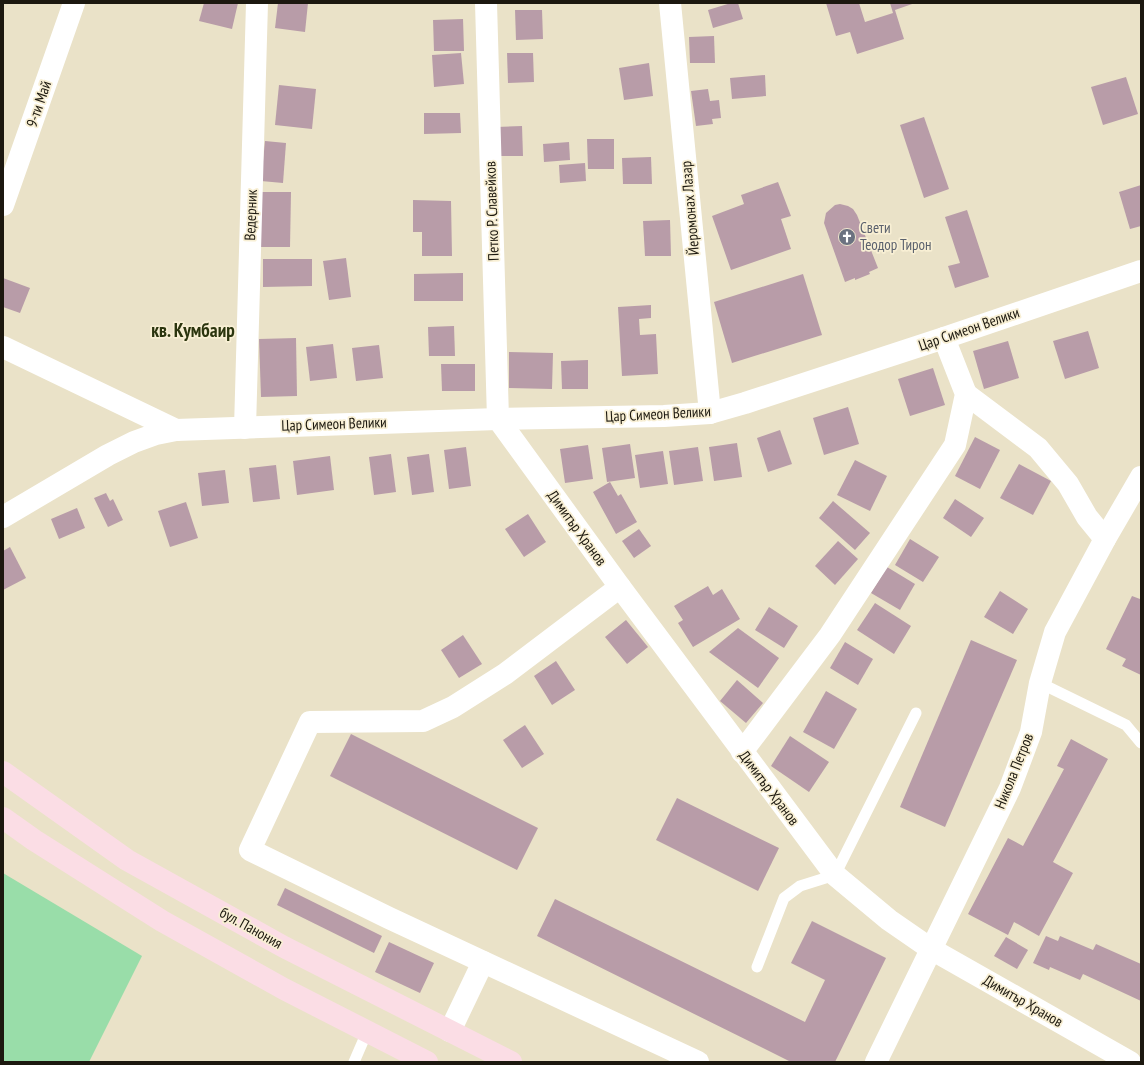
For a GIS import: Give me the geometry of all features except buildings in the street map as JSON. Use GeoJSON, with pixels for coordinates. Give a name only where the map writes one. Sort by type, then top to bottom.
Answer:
{"type":"FeatureCollection","features":[{"type":"Feature","properties":{"kind":"main road","name":"бул. Панония"},"geometry":{"type":"LineString","coordinates":[[3,772],[127,860],[284,946],[511,1062]]}},
{"type":"Feature","properties":{"kind":"main road"},"geometry":{"type":"LineString","coordinates":[[3,818],[34,840],[162,921],[284,989],[427,1062]]}},
{"type":"Feature","properties":{"kind":"street","name":"9-ти Май"},"geometry":{"type":"LineString","coordinates":[[3,205],[74,3]]}},
{"type":"Feature","properties":{"kind":"street","name":"Ведерник"},"geometry":{"type":"LineString","coordinates":[[245,428],[257,3]]}},
{"type":"Feature","properties":{"kind":"street","name":"Петко Р. Славейков"},"geometry":{"type":"LineString","coordinates":[[483,3],[498,419]]}},
{"type":"Feature","properties":{"kind":"street","name":"Йеромонах Лазар"},"geometry":{"type":"LineString","coordinates":[[670,3],[710,413]]}},
{"type":"Feature","properties":{"kind":"street","name":"Цар Симеон Велики"},"geometry":{"type":"LineString","coordinates":[[3,517],[114,452],[156,434],[176,430],[498,419],[656,416],[710,413],[944,338],[1141,271]]}},
{"type":"Feature","properties":{"kind":"street"},"geometry":{"type":"LineString","coordinates":[[944,338],[966,394],[1038,448],[1068,484],[1087,517],[1105,538]]}},
{"type":"Feature","properties":{"kind":"street","name":"Цар Симеон Велики"},"geometry":{"type":"LineString","coordinates":[[3,347],[176,430]]}},
{"type":"Feature","properties":{"kind":"street"},"geometry":{"type":"LineString","coordinates":[[742,752],[830,635],[955,445],[966,394]]}},
{"type":"Feature","properties":{"kind":"street","name":"Димитър Хранов"},"geometry":{"type":"LineString","coordinates":[[498,419],[620,587],[835,875],[889,920],[931,949],[1130,1062]]}},
{"type":"Feature","properties":{"kind":"street","name":"Никола Петров"},"geometry":{"type":"LineString","coordinates":[[876,1062],[1010,788],[1031,732],[1040,683],[1055,632],[1105,538],[1131,513],[1141,477]]}},
{"type":"Feature","properties":{"kind":"street"},"geometry":{"type":"LineString","coordinates":[[620,587],[505,674],[453,707],[423,721],[310,722],[250,850],[389,918],[698,1062]]}},
{"type":"Feature","properties":{"kind":"street"},"geometry":{"type":"LineString","coordinates":[[450,1031],[483,962]]}},
{"type":"Feature","properties":{"kind":"lane"},"geometry":{"type":"LineString","coordinates":[[1040,683],[1126,725],[1141,743]]}},
{"type":"Feature","properties":{"kind":"lane"},"geometry":{"type":"LineString","coordinates":[[757,967],[784,898],[800,886],[835,875],[916,713]]}},
{"type":"Feature","properties":{"kind":"lane"},"geometry":{"type":"LineString","coordinates":[[354,1062],[367,1032]]}},
{"type":"Feature","properties":{"kind":"green space"},"geometry":{"type":"Polygon","coordinates":[[[3,873],[142,956],[89,1062],[3,1062],[3,873]]]}},
{"type":"Feature","properties":{"kind":"place","name":"Свети Теодор Тирон"},"geometry":{"type":"Point","coordinates":[847,237]}},
{"type":"Feature","properties":{"kind":"district","name":"кв. Кумбаир"},"geometry":{"type":"Point","coordinates":[193,330]}}]}
